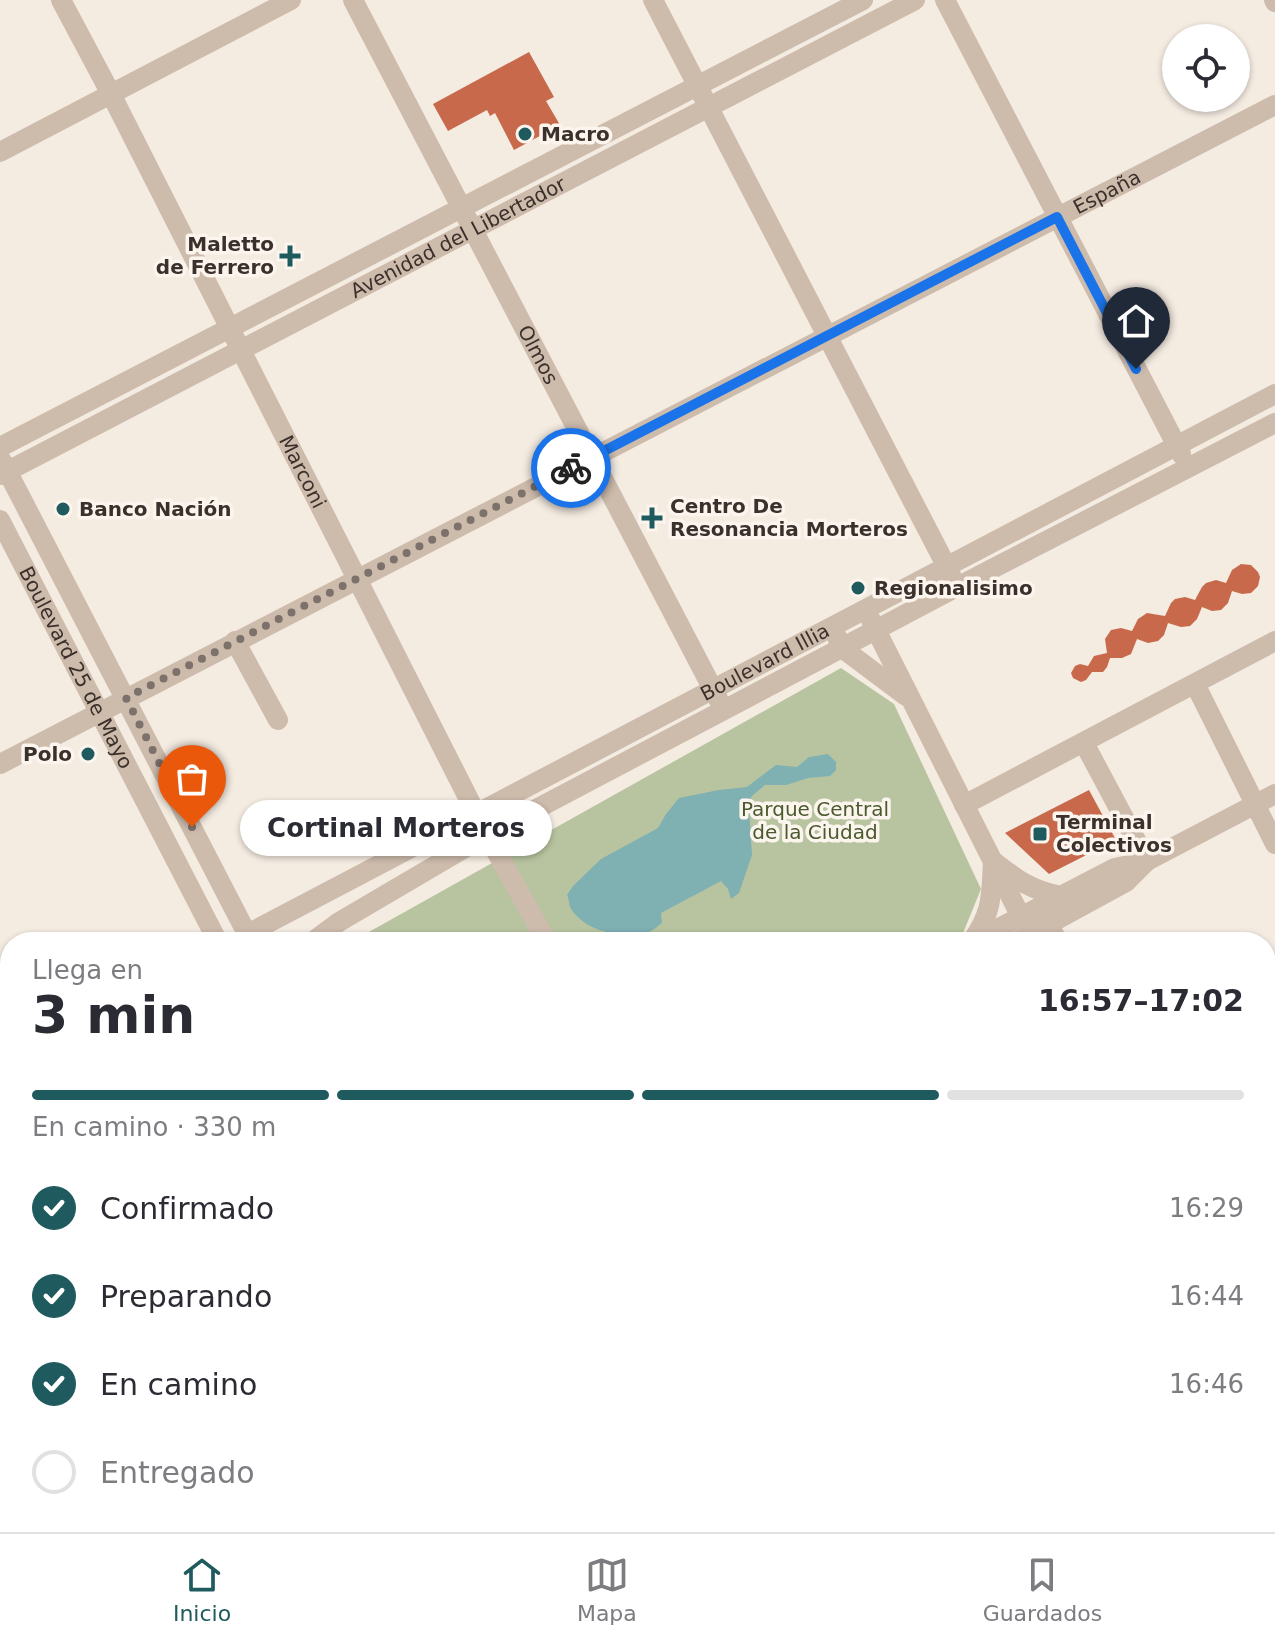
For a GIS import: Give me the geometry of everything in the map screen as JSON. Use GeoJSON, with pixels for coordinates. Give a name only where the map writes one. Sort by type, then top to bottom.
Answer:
{"type":"FeatureCollection","features":[{"type":"Feature","properties":{"kind":"street","name":"Marconi"},"geometry":{"type":"LineString","coordinates":[[61,0],[487,835],[541,932]]}},
{"type":"Feature","properties":{"kind":"street"},"geometry":{"type":"LineString","coordinates":[[0,152],[291,0]]}},
{"type":"Feature","properties":{"kind":"street","name":"Olmos"},"geometry":{"type":"LineString","coordinates":[[353,0],[723,709]]}},
{"type":"Feature","properties":{"kind":"street"},"geometry":{"type":"LineString","coordinates":[[653,0],[957,587]]}},
{"type":"Feature","properties":{"kind":"street","name":"Avenidad del Libertador"},"geometry":{"type":"LineString","coordinates":[[0,447],[863,0]]}},
{"type":"Feature","properties":{"kind":"street","name":"Avenidad del Libertador"},"geometry":{"type":"LineString","coordinates":[[2,467],[241,351],[915,0]]}},
{"type":"Feature","properties":{"kind":"street"},"geometry":{"type":"LineString","coordinates":[[945,0],[1188,467]]}},
{"type":"Feature","properties":{"kind":"street","name":"España"},"geometry":{"type":"LineString","coordinates":[[0,764],[1275,105]]}},
{"type":"Feature","properties":{"kind":"street","name":"Boulevard Illia"},"geometry":{"type":"LineString","coordinates":[[250,930],[1275,394]]}},
{"type":"Feature","properties":{"kind":"street","name":"Boulevard Illia"},"geometry":{"type":"LineString","coordinates":[[326,932],[487,835],[1275,423]]}},
{"type":"Feature","properties":{"kind":"street","name":"Boulevard 25 de Mayo"},"geometry":{"type":"LineString","coordinates":[[2,467],[250,930]]}},
{"type":"Feature","properties":{"kind":"street","name":"Boulevard 25 de Mayo"},"geometry":{"type":"LineString","coordinates":[[0,520],[213,932]]}},
{"type":"Feature","properties":{"kind":"street"},"geometry":{"type":"LineString","coordinates":[[866,610],[1021,917],[1049,932]]}},
{"type":"Feature","properties":{"kind":"street"},"geometry":{"type":"LineString","coordinates":[[832,628],[842,648],[912,701]]}},
{"type":"Feature","properties":{"kind":"street"},"geometry":{"type":"LineString","coordinates":[[235,641],[278,720]]}},
{"type":"Feature","properties":{"kind":"street"},"geometry":{"type":"LineString","coordinates":[[961,799],[1084,743],[1275,641]]}},
{"type":"Feature","properties":{"kind":"street"},"geometry":{"type":"LineString","coordinates":[[1195,684],[1275,844]]}},
{"type":"Feature","properties":{"kind":"street"},"geometry":{"type":"LineString","coordinates":[[1084,743],[1147,861]]}},
{"type":"Feature","properties":{"kind":"street"},"geometry":{"type":"LineString","coordinates":[[992,932],[1115,868],[1147,861],[1275,794]]}},
{"type":"Feature","properties":{"kind":"street"},"geometry":{"type":"LineString","coordinates":[[993,861],[1039,892],[1061,896]]}},
{"type":"Feature","properties":{"kind":"street"},"geometry":{"type":"LineString","coordinates":[[979,932],[985,923],[990,903],[993,861]]}},
{"type":"Feature","properties":{"kind":"street"},"geometry":{"type":"LineString","coordinates":[[1056,932],[1126,882],[1147,861]]}},
{"type":"Feature","properties":{"kind":"street"},"geometry":{"type":"LineString","coordinates":[[240,932],[260,932]]}},
{"type":"Feature","properties":{"kind":"green space","name":"Parque Central de la Ciudad"},"geometry":{"type":"Polygon","coordinates":[[[841,668],[894,704],[981,889],[963,932],[369,932],[841,668]]]}},
{"type":"Feature","properties":{"kind":"water"},"geometry":{"type":"Polygon","coordinates":[[[828,754],[836,762],[836,770],[830,776],[808,778],[786,785],[765,785],[751,797],[752,855],[739,893],[731,899],[721,881],[661,913],[662,923],[650,932],[604,931],[584,922],[570,907],[567,895],[573,886],[601,859],[658,828],[679,798],[747,787],[776,765],[797,767],[809,757],[828,754]]]}},
{"type":"Feature","properties":{"kind":"building"},"geometry":{"type":"Polygon","coordinates":[[[529,52],[554,97],[546,101],[560,125],[514,150],[495,113],[490,116],[487,110],[448,131],[433,104],[529,52]]]}},
{"type":"Feature","properties":{"kind":"building"},"geometry":{"type":"Polygon","coordinates":[[[1241,564],[1251,565],[1260,577],[1258,586],[1251,593],[1232,591],[1228,603],[1221,610],[1202,607],[1190,626],[1168,623],[1158,641],[1148,643],[1137,639],[1131,654],[1110,658],[1103,672],[1092,672],[1081,682],[1073,678],[1071,673],[1075,666],[1088,666],[1094,656],[1107,653],[1105,639],[1111,630],[1121,628],[1132,631],[1138,619],[1147,613],[1165,616],[1175,599],[1185,597],[1195,600],[1206,583],[1216,580],[1226,583],[1232,570],[1241,564]]]}},
{"type":"Feature","properties":{"kind":"building"},"geometry":{"type":"Polygon","coordinates":[[[1089,790],[1116,840],[1049,874],[1005,833],[1089,790]]]}},
{"type":"Feature","properties":{"kind":"way so far"},"geometry":{"type":"LineString","coordinates":[[192,827],[126,698],[571,468]]}},
{"type":"Feature","properties":{"kind":"place","name":"Macro"},"geometry":{"type":"Point","coordinates":[525,134]}},
{"type":"Feature","properties":{"kind":"place","name":"Maletto de Ferrero"},"geometry":{"type":"Point","coordinates":[290,256]}},
{"type":"Feature","properties":{"kind":"place","name":"Banco Nación"},"geometry":{"type":"Point","coordinates":[63,509]}},
{"type":"Feature","properties":{"kind":"place","name":"Centro De Resonancia Morteros"},"geometry":{"type":"Point","coordinates":[652,518]}},
{"type":"Feature","properties":{"kind":"place","name":"Regionalisimo"},"geometry":{"type":"Point","coordinates":[858,588]}},
{"type":"Feature","properties":{"kind":"place","name":"Polo"},"geometry":{"type":"Point","coordinates":[88,754]}},
{"type":"Feature","properties":{"kind":"place","name":"Cortinal Morteros"},"geometry":{"type":"Point","coordinates":[192,827]}},
{"type":"Feature","properties":{"kind":"place","name":"Terminal Colectivos"},"geometry":{"type":"Point","coordinates":[1040,834]}},
{"type":"Feature","properties":{"kind":"route"},"geometry":{"type":"LineString","coordinates":[[571,468],[1057,217],[1136,369]]}}]}
